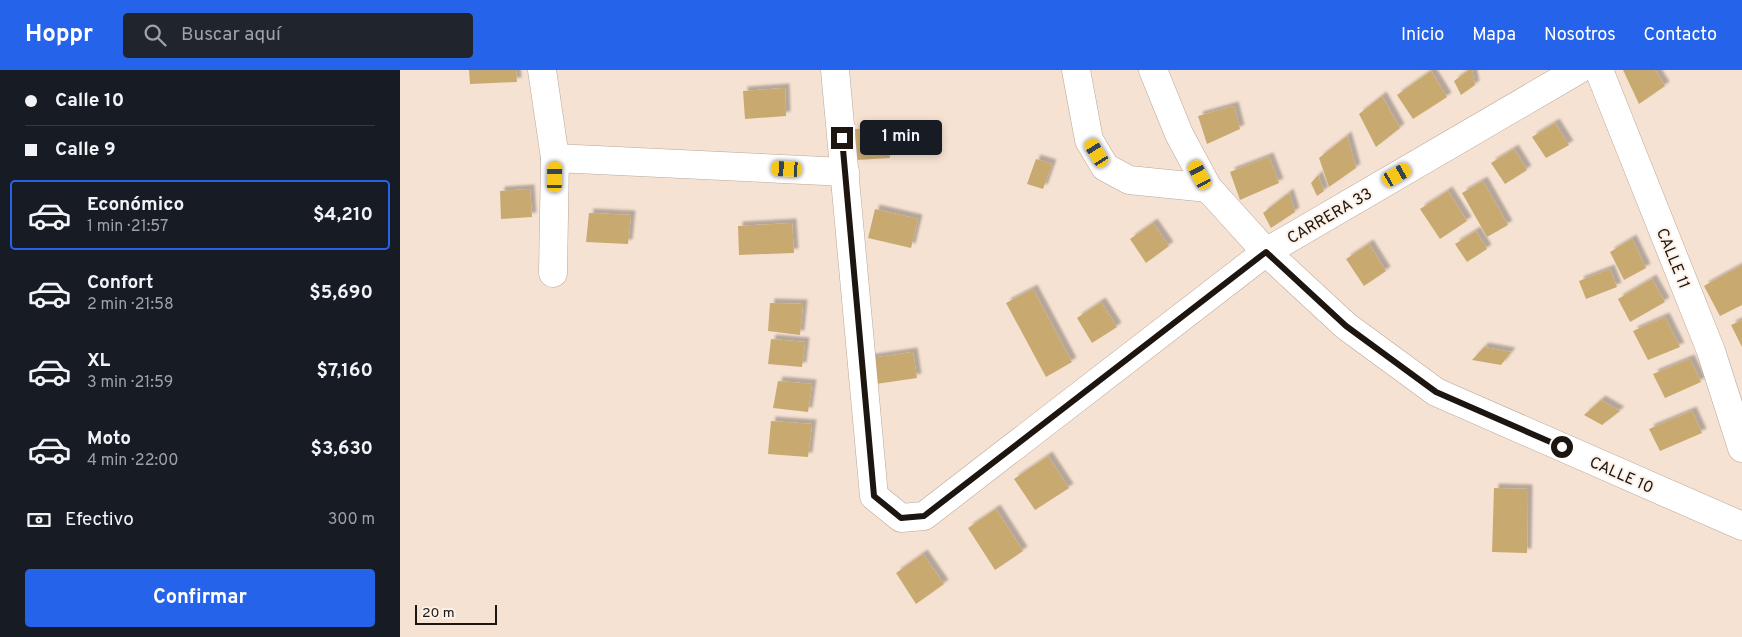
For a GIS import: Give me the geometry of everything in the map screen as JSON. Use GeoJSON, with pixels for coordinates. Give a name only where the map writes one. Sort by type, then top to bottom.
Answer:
{"type":"FeatureCollection","features":[{"type":"Feature","properties":{"kind":"street"},"geometry":{"type":"LineString","coordinates":[[542,70],[555,158],[553,273]]}},
{"type":"Feature","properties":{"kind":"street"},"geometry":{"type":"LineString","coordinates":[[555,158],[845,172],[835,70]]}},
{"type":"Feature","properties":{"kind":"street"},"geometry":{"type":"LineString","coordinates":[[1076,70],[1089,140],[1106,167],[1128,180],[1208,188]]}},
{"type":"Feature","properties":{"kind":"street","name":"CALLE 10"},"geometry":{"type":"LineString","coordinates":[[1153,70],[1178,134],[1208,188],[1266,252],[1346,326],[1436,392],[1742,526]]}},
{"type":"Feature","properties":{"kind":"street","name":"CARRERA 33"},"geometry":{"type":"LineString","coordinates":[[845,172],[874,496],[901,518],[924,516],[1266,252],[1578,70]]}},
{"type":"Feature","properties":{"kind":"street","name":"CALLE 11"},"geometry":{"type":"LineString","coordinates":[[1599,70],[1712,351],[1742,448]]}},
{"type":"Feature","properties":{"kind":"street","name":"CALLE 11"},"geometry":{"type":"LineString","coordinates":[[1614,70],[1742,396]]}},
{"type":"Feature","properties":{"kind":"building"},"geometry":{"type":"Polygon","coordinates":[[[469,70],[516,70],[517,82],[470,84],[469,70]]]}},
{"type":"Feature","properties":{"kind":"building"},"geometry":{"type":"Polygon","coordinates":[[[1469,70],[1472,70],[1475,85],[1461,95],[1454,81],[1469,70]]]}},
{"type":"Feature","properties":{"kind":"building"},"geometry":{"type":"Polygon","coordinates":[[[1623,70],[1655,70],[1665,86],[1639,104],[1623,70]]]}},
{"type":"Feature","properties":{"kind":"building"},"geometry":{"type":"Polygon","coordinates":[[[1431,71],[1447,97],[1413,119],[1397,95],[1431,71]]]}},
{"type":"Feature","properties":{"kind":"building"},"geometry":{"type":"Polygon","coordinates":[[[785,88],[786,116],[745,119],[743,91],[785,88]]]}},
{"type":"Feature","properties":{"kind":"building"},"geometry":{"type":"Polygon","coordinates":[[[1382,96],[1400,128],[1376,147],[1359,114],[1382,96]]]}},
{"type":"Feature","properties":{"kind":"building"},"geometry":{"type":"Polygon","coordinates":[[[1234,106],[1240,129],[1207,144],[1198,116],[1234,106]]]}},
{"type":"Feature","properties":{"kind":"building"},"geometry":{"type":"Polygon","coordinates":[[[1555,123],[1569,145],[1546,158],[1532,137],[1555,123]]]}},
{"type":"Feature","properties":{"kind":"building"},"geometry":{"type":"Polygon","coordinates":[[[889,127],[890,158],[857,160],[855,129],[889,127]]]}},
{"type":"Feature","properties":{"kind":"building"},"geometry":{"type":"Polygon","coordinates":[[[1347,136],[1356,168],[1329,187],[1319,158],[1347,136]]]}},
{"type":"Feature","properties":{"kind":"building"},"geometry":{"type":"Polygon","coordinates":[[[1514,149],[1527,170],[1505,184],[1491,163],[1514,149]]]}},
{"type":"Feature","properties":{"kind":"building"},"geometry":{"type":"Polygon","coordinates":[[[1269,157],[1279,183],[1240,200],[1230,172],[1269,157]]]}},
{"type":"Feature","properties":{"kind":"building"},"geometry":{"type":"Polygon","coordinates":[[[1036,159],[1052,164],[1043,189],[1027,184],[1036,159]]]}},
{"type":"Feature","properties":{"kind":"building"},"geometry":{"type":"Polygon","coordinates":[[[1318,175],[1324,191],[1317,196],[1311,183],[1318,175]]]}},
{"type":"Feature","properties":{"kind":"building"},"geometry":{"type":"Polygon","coordinates":[[[1483,181],[1508,225],[1487,237],[1462,193],[1483,181]]]}},
{"type":"Feature","properties":{"kind":"building"},"geometry":{"type":"Polygon","coordinates":[[[530,189],[532,217],[501,219],[500,191],[530,189]]]}},
{"type":"Feature","properties":{"kind":"building"},"geometry":{"type":"Polygon","coordinates":[[[1448,191],[1467,221],[1440,239],[1420,209],[1448,191]]]}},
{"type":"Feature","properties":{"kind":"building"},"geometry":{"type":"Polygon","coordinates":[[[1289,193],[1295,212],[1271,228],[1263,213],[1289,193]]]}},
{"type":"Feature","properties":{"kind":"building"},"geometry":{"type":"Polygon","coordinates":[[[875,209],[918,219],[911,248],[868,238],[875,209]]]}},
{"type":"Feature","properties":{"kind":"building"},"geometry":{"type":"Polygon","coordinates":[[[589,213],[631,215],[628,244],[586,242],[589,213]]]}},
{"type":"Feature","properties":{"kind":"building"},"geometry":{"type":"Polygon","coordinates":[[[792,223],[794,253],[739,255],[738,226],[792,223]]]}},
{"type":"Feature","properties":{"kind":"building"},"geometry":{"type":"Polygon","coordinates":[[[1153,223],[1169,246],[1146,263],[1130,239],[1153,223]]]}},
{"type":"Feature","properties":{"kind":"building"},"geometry":{"type":"Polygon","coordinates":[[[1476,231],[1487,249],[1467,262],[1455,244],[1476,231]]]}},
{"type":"Feature","properties":{"kind":"building"},"geometry":{"type":"Polygon","coordinates":[[[1632,239],[1646,268],[1624,280],[1610,252],[1632,239]]]}},
{"type":"Feature","properties":{"kind":"building"},"geometry":{"type":"Polygon","coordinates":[[[1369,244],[1386,271],[1364,286],[1346,259],[1369,244]]]}},
{"type":"Feature","properties":{"kind":"building"},"geometry":{"type":"Polygon","coordinates":[[[1742,265],[1742,305],[1720,316],[1704,286],[1742,265]]]}},
{"type":"Feature","properties":{"kind":"building"},"geometry":{"type":"Polygon","coordinates":[[[1610,269],[1617,287],[1586,299],[1579,281],[1610,269]]]}},
{"type":"Feature","properties":{"kind":"building"},"geometry":{"type":"Polygon","coordinates":[[[1652,279],[1665,302],[1630,322],[1618,299],[1652,279]]]}},
{"type":"Feature","properties":{"kind":"building"},"geometry":{"type":"Polygon","coordinates":[[[1033,289],[1072,362],[1046,377],[1006,303],[1033,289]]]}},
{"type":"Feature","properties":{"kind":"building"},"geometry":{"type":"Polygon","coordinates":[[[1101,302],[1117,327],[1092,343],[1077,318],[1101,302]]]}},
{"type":"Feature","properties":{"kind":"building"},"geometry":{"type":"Polygon","coordinates":[[[770,303],[803,304],[800,335],[768,331],[770,303]]]}},
{"type":"Feature","properties":{"kind":"building"},"geometry":{"type":"Polygon","coordinates":[[[1665,317],[1680,347],[1648,360],[1633,331],[1665,317]]]}},
{"type":"Feature","properties":{"kind":"building"},"geometry":{"type":"Polygon","coordinates":[[[1742,320],[1742,347],[1731,325],[1742,320]]]}},
{"type":"Feature","properties":{"kind":"building"},"geometry":{"type":"Polygon","coordinates":[[[771,339],[805,342],[802,367],[768,364],[771,339]]]}},
{"type":"Feature","properties":{"kind":"building"},"geometry":{"type":"Polygon","coordinates":[[[1484,347],[1511,352],[1501,365],[1472,360],[1484,347]]]}},
{"type":"Feature","properties":{"kind":"building"},"geometry":{"type":"Polygon","coordinates":[[[913,352],[917,378],[869,385],[865,359],[913,352]]]}},
{"type":"Feature","properties":{"kind":"building"},"geometry":{"type":"Polygon","coordinates":[[[1690,359],[1701,382],[1665,398],[1653,374],[1690,359]]]}},
{"type":"Feature","properties":{"kind":"building"},"geometry":{"type":"Polygon","coordinates":[[[778,381],[812,384],[808,412],[773,408],[778,381]]]}},
{"type":"Feature","properties":{"kind":"building"},"geometry":{"type":"Polygon","coordinates":[[[1601,400],[1620,411],[1602,425],[1584,415],[1601,400]]]}},
{"type":"Feature","properties":{"kind":"building"},"geometry":{"type":"Polygon","coordinates":[[[1692,411],[1702,433],[1660,451],[1649,429],[1692,411]]]}},
{"type":"Feature","properties":{"kind":"building"},"geometry":{"type":"Polygon","coordinates":[[[771,421],[812,424],[808,457],[768,454],[771,421]]]}},
{"type":"Feature","properties":{"kind":"building"},"geometry":{"type":"Polygon","coordinates":[[[1048,456],[1069,488],[1035,510],[1014,479],[1048,456]]]}},
{"type":"Feature","properties":{"kind":"building"},"geometry":{"type":"Polygon","coordinates":[[[1494,488],[1528,489],[1527,553],[1492,552],[1494,488]]]}},
{"type":"Feature","properties":{"kind":"building"},"geometry":{"type":"Polygon","coordinates":[[[996,509],[1023,551],[995,570],[968,528],[996,509]]]}},
{"type":"Feature","properties":{"kind":"building"},"geometry":{"type":"Polygon","coordinates":[[[923,554],[944,584],[916,604],[896,573],[923,554]]]}},
{"type":"Feature","properties":{"kind":"route"},"geometry":{"type":"LineString","coordinates":[[842,138],[874,496],[901,518],[924,516],[1266,252],[1346,326],[1436,392],[1562,447]]}}]}
